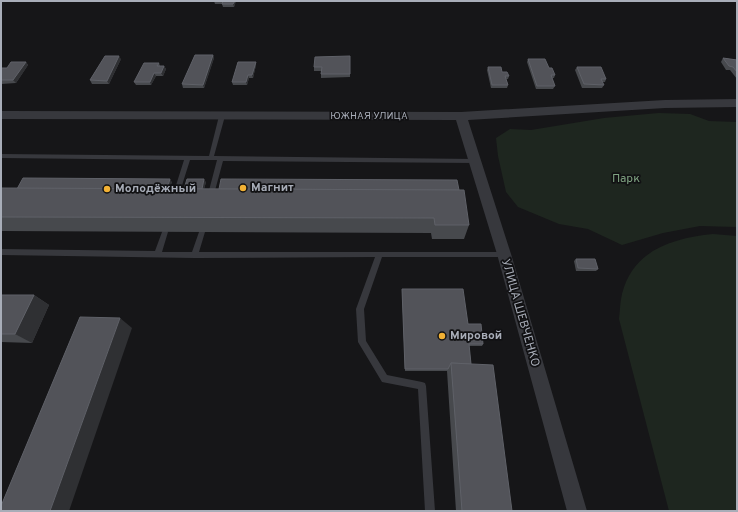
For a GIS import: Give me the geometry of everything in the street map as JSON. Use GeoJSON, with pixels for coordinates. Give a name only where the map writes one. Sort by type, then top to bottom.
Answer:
{"type":"FeatureCollection","features":[{"type":"Feature","properties":{"kind":"street","name":"ЮЖНАЯ УЛИЦА"},"geometry":{"type":"LineString","coordinates":[[1,115],[461,116],[665,104],[737,103]]}},
{"type":"Feature","properties":{"kind":"street","name":"УЛИЦА ШЕВЧЕНКО"},"geometry":{"type":"LineString","coordinates":[[461,116],[504,254],[577,511]]}},
{"type":"Feature","properties":{"kind":"lane"},"geometry":{"type":"LineString","coordinates":[[211,158],[222,116]]}},
{"type":"Feature","properties":{"kind":"lane"},"geometry":{"type":"LineString","coordinates":[[1,156],[475,161]]}},
{"type":"Feature","properties":{"kind":"lane"},"geometry":{"type":"LineString","coordinates":[[173,204],[188,158]]}},
{"type":"Feature","properties":{"kind":"lane"},"geometry":{"type":"LineString","coordinates":[[208,204],[221,158]]}},
{"type":"Feature","properties":{"kind":"lane"},"geometry":{"type":"LineString","coordinates":[[158,254],[165,232]]}},
{"type":"Feature","properties":{"kind":"lane"},"geometry":{"type":"LineString","coordinates":[[195,255],[202,232]]}},
{"type":"Feature","properties":{"kind":"lane"},"geometry":{"type":"LineString","coordinates":[[1,252],[195,255],[504,254]]}},
{"type":"Feature","properties":{"kind":"lane"},"geometry":{"type":"LineString","coordinates":[[378,255],[360,309],[362,342],[385,379],[422,386],[430,511]]}},
{"type":"Feature","properties":{"kind":"green space","name":"Парк"},"geometry":{"type":"Polygon","coordinates":[[[659,113],[690,114],[709,121],[737,122],[737,227],[700,226],[663,233],[622,245],[588,229],[559,224],[518,207],[506,192],[498,156],[496,138],[510,129],[531,130],[604,118],[659,113]]]}},
{"type":"Feature","properties":{"kind":"green space"},"geometry":{"type":"Polygon","coordinates":[[[713,234],[737,236],[737,511],[669,511],[619,319],[621,300],[627,279],[635,267],[645,257],[670,243],[683,239],[713,234]]]}},
{"type":"Feature","properties":{"kind":"building"},"geometry":{"type":"Polygon","coordinates":[[[223,1],[235,1],[233,4],[222,4],[223,1]]]}},
{"type":"Feature","properties":{"kind":"building"},"geometry":{"type":"Polygon","coordinates":[[[195,55],[213,55],[203,85],[182,84],[195,55]]]}},
{"type":"Feature","properties":{"kind":"building"},"geometry":{"type":"Polygon","coordinates":[[[105,56],[119,56],[107,81],[90,80],[105,56]]]}},
{"type":"Feature","properties":{"kind":"building"},"geometry":{"type":"Polygon","coordinates":[[[350,56],[350,74],[321,74],[322,67],[314,67],[315,57],[350,56]]]}},
{"type":"Feature","properties":{"kind":"building"},"geometry":{"type":"Polygon","coordinates":[[[723,58],[737,60],[737,72],[733,67],[729,66],[723,58]]]}},
{"type":"Feature","properties":{"kind":"building"},"geometry":{"type":"Polygon","coordinates":[[[528,59],[545,59],[549,68],[552,68],[555,75],[551,75],[555,86],[537,86],[528,59]]]}},
{"type":"Feature","properties":{"kind":"building"},"geometry":{"type":"Polygon","coordinates":[[[11,62],[26,62],[13,80],[1,80],[1,68],[7,68],[11,62]]]}},
{"type":"Feature","properties":{"kind":"building"},"geometry":{"type":"Polygon","coordinates":[[[238,62],[256,62],[252,75],[248,75],[246,82],[232,82],[238,62]]]}},
{"type":"Feature","properties":{"kind":"building"},"geometry":{"type":"Polygon","coordinates":[[[144,63],[159,63],[157,66],[164,66],[161,73],[154,73],[150,82],[134,82],[144,63]]]}},
{"type":"Feature","properties":{"kind":"building"},"geometry":{"type":"Polygon","coordinates":[[[488,67],[501,67],[502,72],[507,72],[509,76],[505,76],[508,85],[492,85],[488,67]]]}},
{"type":"Feature","properties":{"kind":"building"},"geometry":{"type":"Polygon","coordinates":[[[577,67],[601,67],[606,79],[601,79],[604,85],[584,84],[577,67]]]}},
{"type":"Feature","properties":{"kind":"building"},"geometry":{"type":"Polygon","coordinates":[[[23,178],[170,179],[167,189],[17,189],[23,178]]]}},
{"type":"Feature","properties":{"kind":"building"},"geometry":{"type":"Polygon","coordinates":[[[187,179],[204,179],[202,189],[184,189],[187,179]]]}},
{"type":"Feature","properties":{"kind":"building"},"geometry":{"type":"Polygon","coordinates":[[[221,179],[457,180],[459,190],[219,189],[221,179]]]}},
{"type":"Feature","properties":{"kind":"building"},"geometry":{"type":"Polygon","coordinates":[[[1,188],[464,190],[469,225],[435,225],[434,218],[1,217],[1,188]]]}},
{"type":"Feature","properties":{"kind":"building"},"geometry":{"type":"Polygon","coordinates":[[[576,259],[595,259],[598,269],[578,268],[576,259]]]}},
{"type":"Feature","properties":{"kind":"building","name":"Мировой"},"geometry":{"type":"Polygon","coordinates":[[[402,289],[463,289],[468,324],[481,324],[483,344],[469,344],[471,364],[451,363],[448,369],[405,369],[402,289]]]}},
{"type":"Feature","properties":{"kind":"building"},"geometry":{"type":"Polygon","coordinates":[[[1,295],[34,295],[15,334],[1,334],[1,295]]]}},
{"type":"Feature","properties":{"kind":"building"},"geometry":{"type":"Polygon","coordinates":[[[80,317],[120,318],[50,511],[1,511],[1,506],[80,317]]]}},
{"type":"Feature","properties":{"kind":"building"},"geometry":{"type":"Polygon","coordinates":[[[451,363],[493,365],[512,511],[462,511],[451,363]]]}},
{"type":"Feature","properties":{"kind":"place","name":"Магнит"},"geometry":{"type":"Point","coordinates":[243,188]}},
{"type":"Feature","properties":{"kind":"place","name":"Молодёжный"},"geometry":{"type":"Point","coordinates":[107,189]}},
{"type":"Feature","properties":{"kind":"place","name":"Мировой"},"geometry":{"type":"Point","coordinates":[442,336]}}]}
